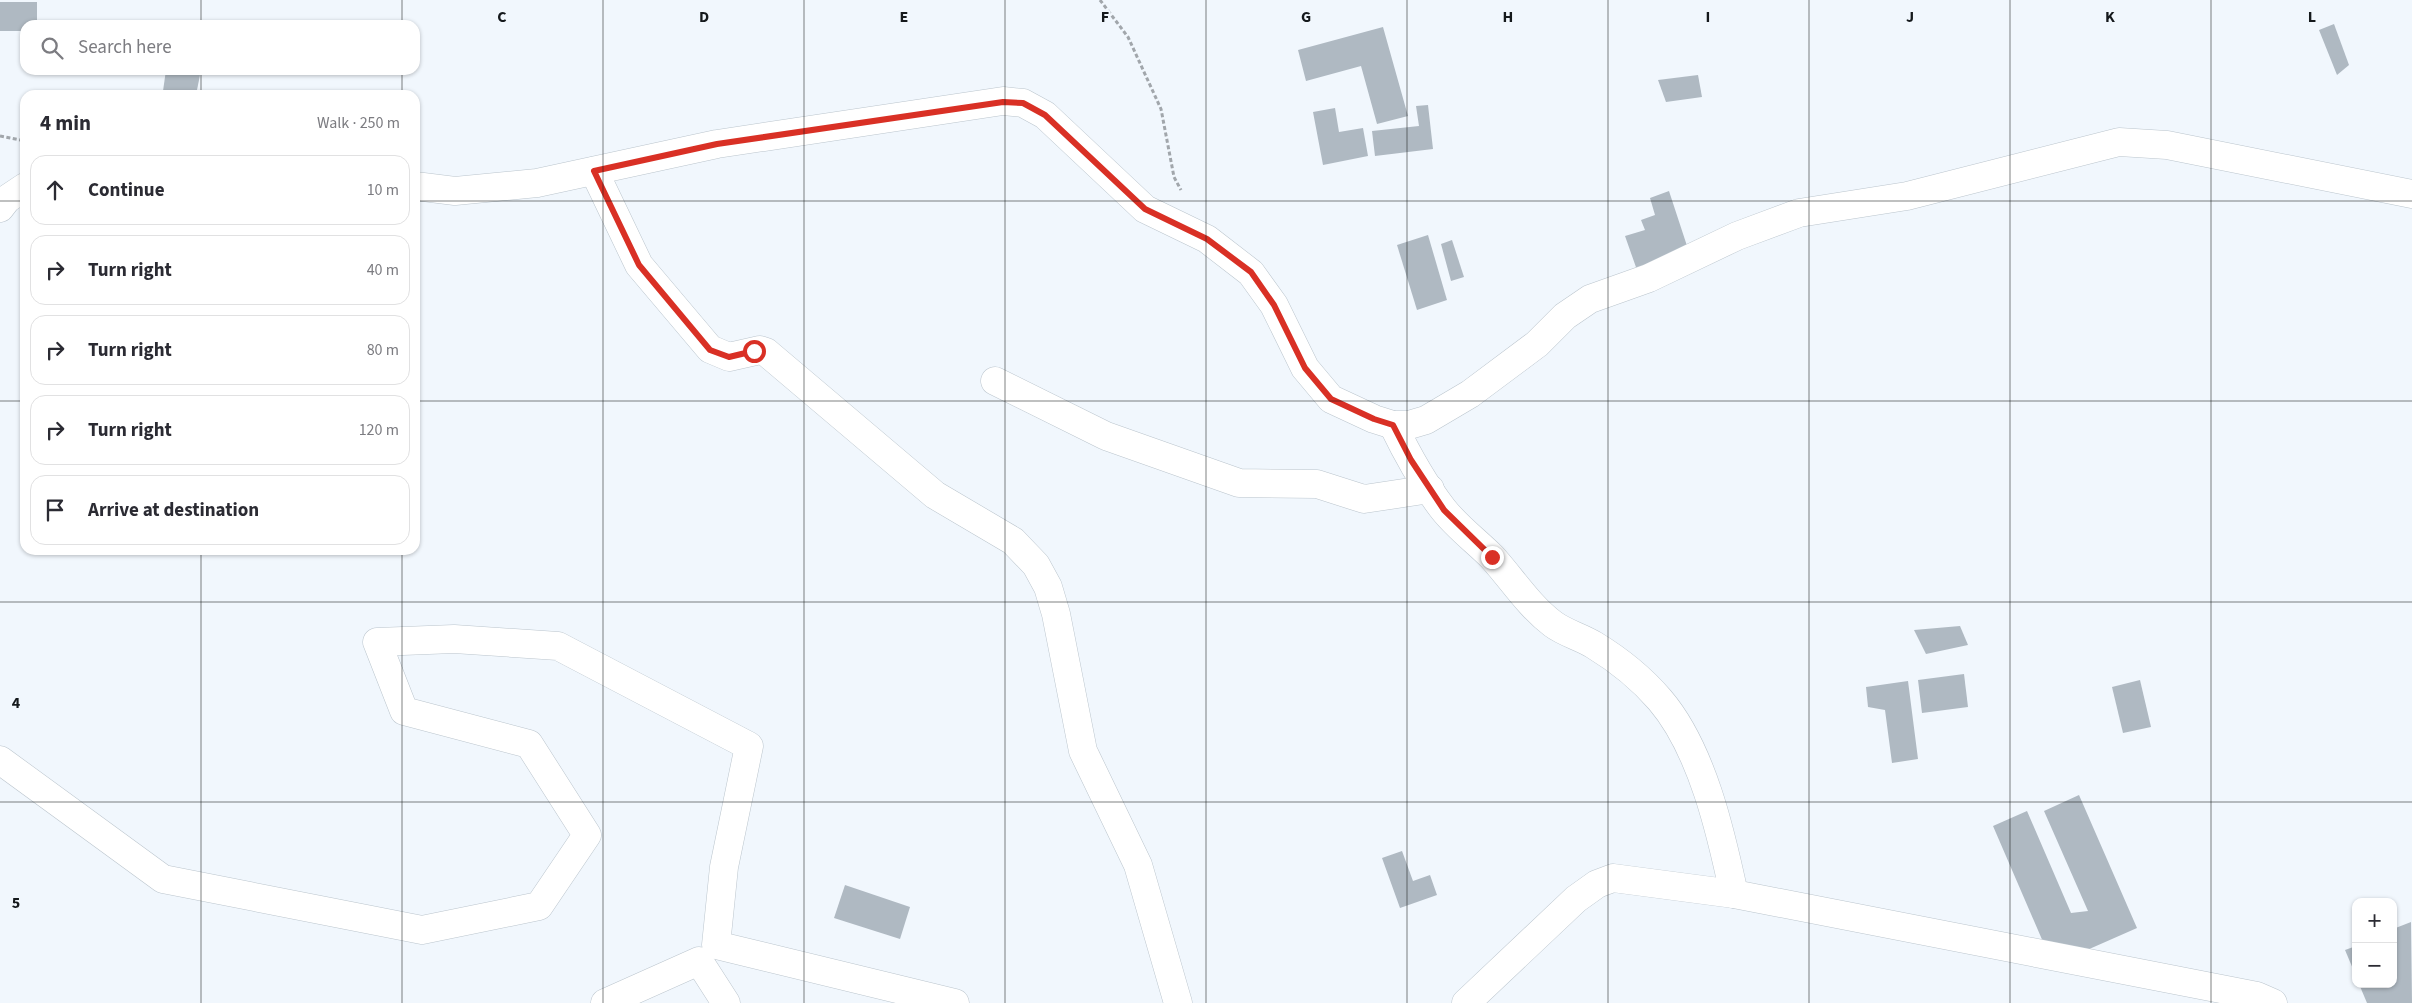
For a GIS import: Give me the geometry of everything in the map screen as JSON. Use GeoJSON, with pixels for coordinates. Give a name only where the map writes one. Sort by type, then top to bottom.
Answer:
{"type":"FeatureCollection","features":[{"type":"Feature","properties":{"kind":"street"},"geometry":{"type":"LineString","coordinates":[[420,187],[455,191],[537,183],[717,144],[1003,102],[1023,103],[1045,115],[1145,209],[1207,239],[1251,272],[1274,305],[1305,368],[1331,399],[1374,419],[1393,425],[1409,425],[1426,420],[1470,394],[1538,344],[1565,316],[1590,299],[1649,278],[1737,236],[1799,213],[1908,196],[2119,142],[2167,145],[2412,194]]}},
{"type":"Feature","properties":{"kind":"street"},"geometry":{"type":"LineString","coordinates":[[594,171],[639,265],[710,350],[729,357],[754,351],[766,352],[935,495],[1013,541],[1036,565],[1048,587],[1056,614],[1083,751],[1138,865],[1178,1003]]}},
{"type":"Feature","properties":{"kind":"street"},"geometry":{"type":"LineString","coordinates":[[0,208],[7,199],[20,190]]}},
{"type":"Feature","properties":{"kind":"street"},"geometry":{"type":"LineString","coordinates":[[995,382],[1106,436],[1239,484],[1317,484],[1364,499],[1430,489]]}},
{"type":"Feature","properties":{"kind":"street"},"geometry":{"type":"LineString","coordinates":[[1393,425],[1411,460],[1444,510],[1492,557],[1525,596],[1553,624],[1594,645],[1622,664],[1660,700],[1674,719],[1692,754],[1720,828],[1734,894]]}},
{"type":"Feature","properties":{"kind":"street"},"geometry":{"type":"LineString","coordinates":[[0,760],[162,879],[422,930],[432,928],[539,906],[587,835],[529,744],[404,711],[377,642],[454,639],[558,646],[749,746],[724,867],[716,945],[955,1003]]}},
{"type":"Feature","properties":{"kind":"street"},"geometry":{"type":"LineString","coordinates":[[1466,1003],[1576,899],[1597,884],[1612,878],[1734,894],[2247,994],[2273,1003]]}},
{"type":"Feature","properties":{"kind":"street"},"geometry":{"type":"LineString","coordinates":[[605,1003],[699,961],[726,1003]]}},
{"type":"Feature","properties":{"kind":"path"},"geometry":{"type":"LineString","coordinates":[[1100,0],[1128,37],[1161,109],[1174,177],[1182,192]]}},
{"type":"Feature","properties":{"kind":"path"},"geometry":{"type":"LineString","coordinates":[[0,136],[20,140]]}},
{"type":"Feature","properties":{"kind":"building"},"geometry":{"type":"Polygon","coordinates":[[[0,2],[37,2],[37,20],[20,20],[20,31],[0,31],[0,2]]]}},
{"type":"Feature","properties":{"kind":"building"},"geometry":{"type":"Polygon","coordinates":[[[2334,24],[2349,65],[2337,75],[2319,30],[2334,24]]]}},
{"type":"Feature","properties":{"kind":"building"},"geometry":{"type":"Polygon","coordinates":[[[1383,27],[1408,116],[1377,124],[1361,66],[1306,81],[1298,50],[1383,27]]]}},
{"type":"Feature","properties":{"kind":"building"},"geometry":{"type":"Polygon","coordinates":[[[165,75],[200,75],[197,90],[163,90],[165,75]]]}},
{"type":"Feature","properties":{"kind":"building"},"geometry":{"type":"Polygon","coordinates":[[[1698,75],[1702,97],[1666,102],[1658,80],[1698,75]]]}},
{"type":"Feature","properties":{"kind":"building"},"geometry":{"type":"Polygon","coordinates":[[[1428,105],[1433,149],[1375,156],[1372,131],[1419,126],[1416,106],[1428,105]]]}},
{"type":"Feature","properties":{"kind":"building"},"geometry":{"type":"Polygon","coordinates":[[[1335,108],[1339,132],[1363,128],[1368,156],[1323,165],[1313,112],[1335,108]]]}},
{"type":"Feature","properties":{"kind":"building"},"geometry":{"type":"Polygon","coordinates":[[[1669,191],[1689,252],[1637,270],[1625,236],[1645,230],[1641,220],[1655,215],[1650,198],[1669,191]]]}},
{"type":"Feature","properties":{"kind":"building"},"geometry":{"type":"Polygon","coordinates":[[[1428,235],[1447,300],[1417,310],[1397,245],[1428,235]]]}},
{"type":"Feature","properties":{"kind":"building"},"geometry":{"type":"Polygon","coordinates":[[[1452,240],[1464,277],[1451,281],[1441,244],[1452,240]]]}},
{"type":"Feature","properties":{"kind":"building"},"geometry":{"type":"Polygon","coordinates":[[[1960,626],[1968,645],[1926,654],[1914,630],[1960,626]]]}},
{"type":"Feature","properties":{"kind":"building"},"geometry":{"type":"Polygon","coordinates":[[[1964,674],[1968,707],[1922,713],[1918,680],[1964,674]]]}},
{"type":"Feature","properties":{"kind":"building"},"geometry":{"type":"Polygon","coordinates":[[[2140,680],[2151,727],[2123,733],[2112,687],[2140,680]]]}},
{"type":"Feature","properties":{"kind":"building"},"geometry":{"type":"Polygon","coordinates":[[[1908,681],[1918,759],[1892,763],[1885,710],[1868,707],[1866,687],[1908,681]]]}},
{"type":"Feature","properties":{"kind":"building"},"geometry":{"type":"Polygon","coordinates":[[[2079,795],[2137,928],[2053,965],[1993,826],[2027,811],[2071,913],[2088,911],[2044,811],[2079,795]]]}},
{"type":"Feature","properties":{"kind":"building"},"geometry":{"type":"Polygon","coordinates":[[[1402,851],[1413,881],[1430,875],[1437,895],[1400,908],[1382,858],[1402,851]]]}},
{"type":"Feature","properties":{"kind":"building"},"geometry":{"type":"Polygon","coordinates":[[[845,885],[910,907],[900,939],[834,918],[845,885]]]}},
{"type":"Feature","properties":{"kind":"building"},"geometry":{"type":"Polygon","coordinates":[[[2411,922],[2412,1003],[2367,1003],[2361,988],[2397,988],[2397,927],[2411,922]]]}},
{"type":"Feature","properties":{"kind":"building"},"geometry":{"type":"Polygon","coordinates":[[[2352,947],[2352,967],[2345,950],[2352,947]]]}},
{"type":"Feature","properties":{"kind":"route"},"geometry":{"type":"LineString","coordinates":[[754,351],[729,357],[710,350],[639,265],[594,171],[717,144],[1003,102],[1023,103],[1045,115],[1145,209],[1207,239],[1251,272],[1274,305],[1305,368],[1331,399],[1374,419],[1393,425],[1411,460],[1444,510],[1492,557]]}}]}
